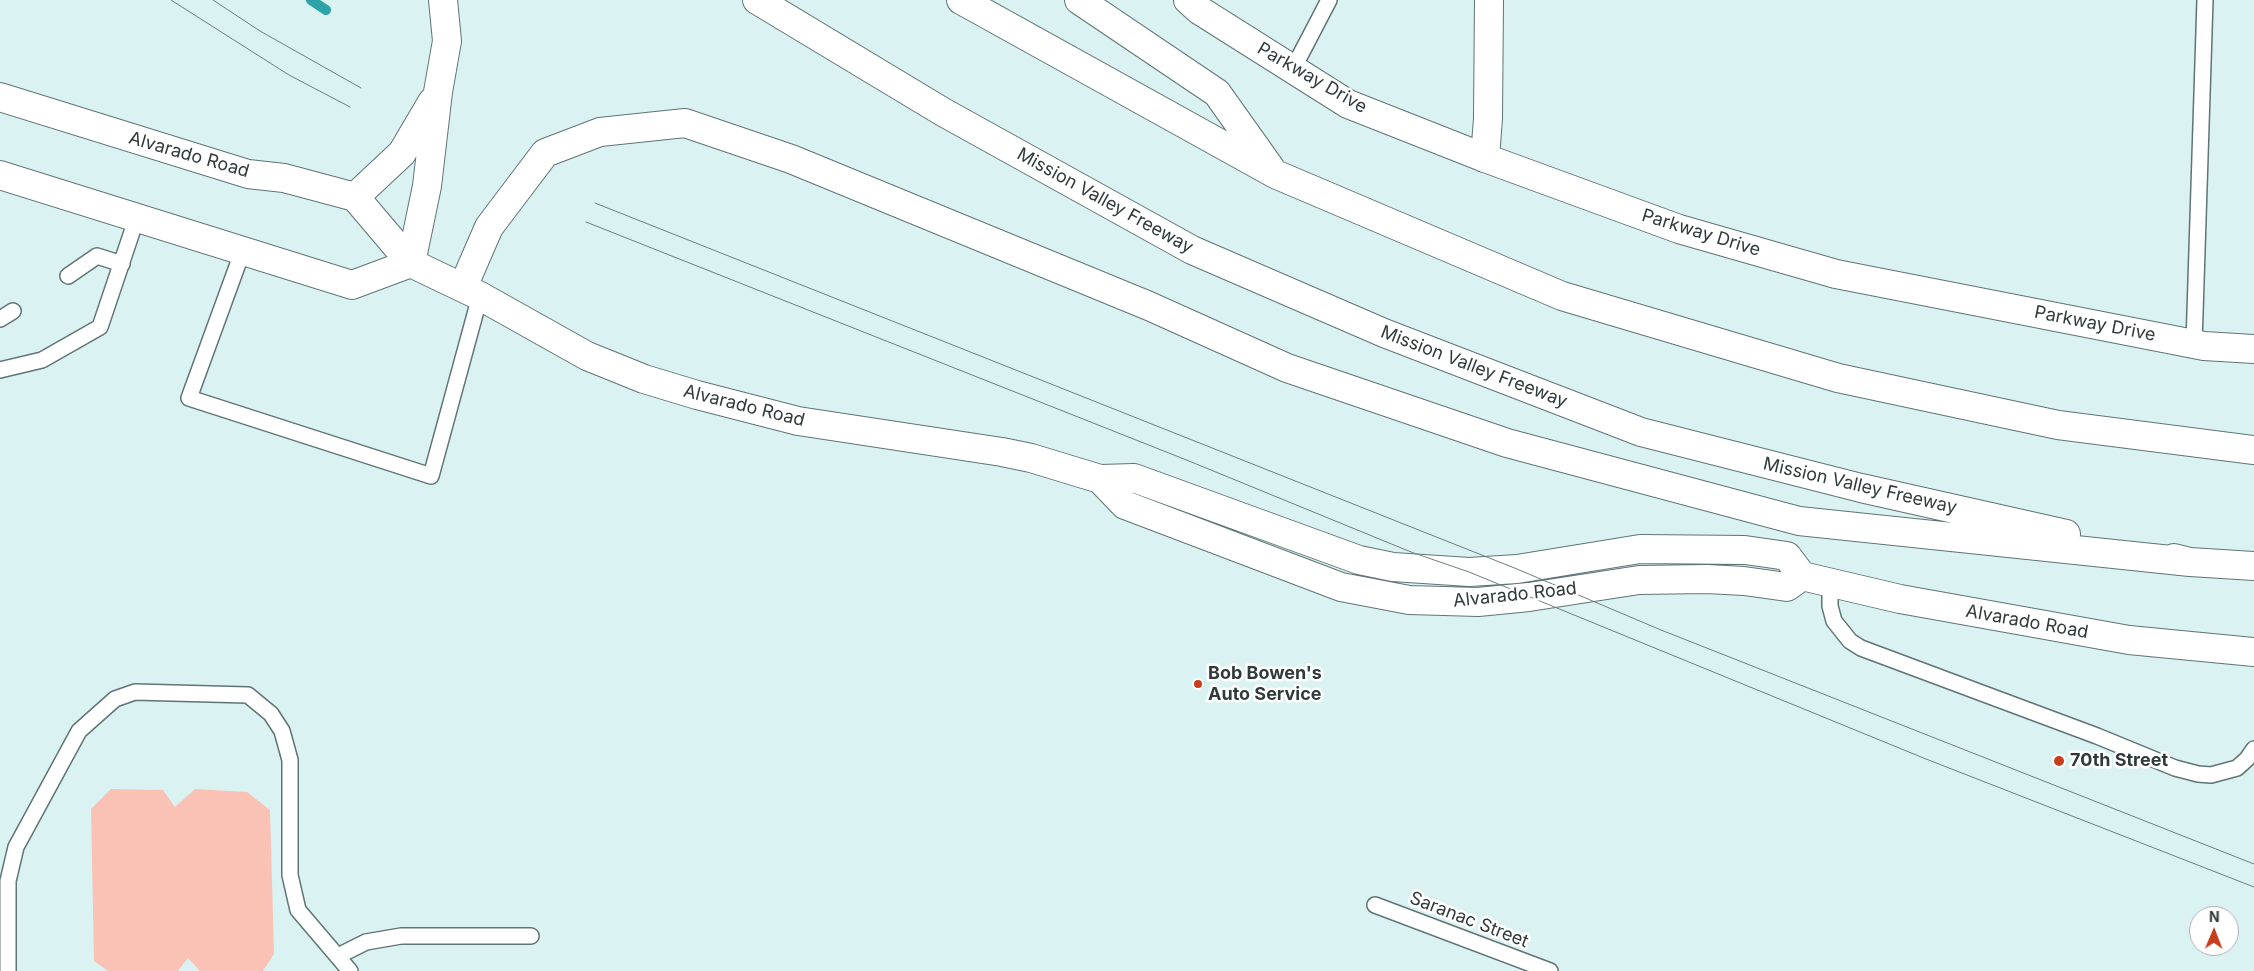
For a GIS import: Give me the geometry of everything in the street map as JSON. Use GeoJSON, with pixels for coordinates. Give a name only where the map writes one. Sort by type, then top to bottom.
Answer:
{"type":"FeatureCollection","features":[{"type":"Feature","properties":{"kind":"main road"},"geometry":{"type":"LineString","coordinates":[[0,176],[352,285],[411,263],[426,186],[438,92],[447,41],[443,0]]}},
{"type":"Feature","properties":{"kind":"main road","name":"Mission Valley Freeway"},"geometry":{"type":"LineString","coordinates":[[757,0],[943,112],[1192,250],[1384,333],[1641,432],[1861,488],[2190,562],[2254,566]]}},
{"type":"Feature","properties":{"kind":"main road"},"geometry":{"type":"LineString","coordinates":[[961,0],[1275,174],[1562,296],[1838,378],[2058,425],[2254,450]]}},
{"type":"Feature","properties":{"kind":"main road"},"geometry":{"type":"LineString","coordinates":[[1079,0],[1217,93],[1275,174]]}},
{"type":"Feature","properties":{"kind":"main road","name":"Parkway Drive"},"geometry":{"type":"LineString","coordinates":[[1188,0],[1199,10],[1348,104],[1485,158],[1679,229],[1836,274],[2194,344],[2254,349]]}},
{"type":"Feature","properties":{"kind":"main road"},"geometry":{"type":"LineString","coordinates":[[1485,158],[1488,118],[1489,0]]}},
{"type":"Feature","properties":{"kind":"main road"},"geometry":{"type":"LineString","coordinates":[[356,197],[402,153],[438,92]]}},
{"type":"Feature","properties":{"kind":"main road","name":"Alvarado Road"},"geometry":{"type":"LineString","coordinates":[[0,97],[248,174],[284,178],[356,197],[411,263],[472,292],[587,356],[644,379],[696,395],[798,420],[1012,454],[1100,479],[1134,478],[1359,560],[1393,567],[1469,572],[1517,569],[1640,549],[1745,550],[1787,556],[1802,576],[1900,599],[2129,640],[2254,652]]}},
{"type":"Feature","properties":{"kind":"main road"},"geometry":{"type":"LineString","coordinates":[[472,292],[489,227],[545,153],[600,132],[685,123],[800,162],[1149,306],[1287,368],[1507,443],[1799,521],[2190,562]]}},
{"type":"Feature","properties":{"kind":"lane"},"geometry":{"type":"LineString","coordinates":[[1293,69],[1328,0]]}},
{"type":"Feature","properties":{"kind":"lane"},"geometry":{"type":"LineString","coordinates":[[2194,344],[2204,0]]}},
{"type":"Feature","properties":{"kind":"lane"},"geometry":{"type":"LineString","coordinates":[[0,370],[42,360],[100,327],[137,217]]}},
{"type":"Feature","properties":{"kind":"lane"},"geometry":{"type":"LineString","coordinates":[[243,250],[189,398],[431,476],[472,292]]}},
{"type":"Feature","properties":{"kind":"lane"},"geometry":{"type":"LineString","coordinates":[[68,276],[97,256],[122,264]]}},
{"type":"Feature","properties":{"kind":"lane"},"geometry":{"type":"LineString","coordinates":[[1830,582],[1830,606],[1834,621],[1850,641],[1861,648],[2097,736],[2176,768],[2198,774],[2210,775],[2237,768],[2248,759],[2254,749]]}},
{"type":"Feature","properties":{"kind":"lane"},"geometry":{"type":"LineString","coordinates":[[8,971],[8,881],[16,848],[79,731],[115,699],[135,692],[248,695],[271,714],[282,731],[290,760],[290,875],[298,910],[350,971]]}},
{"type":"Feature","properties":{"kind":"lane","name":"Saranac Street"},"geometry":{"type":"LineString","coordinates":[[1375,905],[1550,971]]}},
{"type":"Feature","properties":{"kind":"lane"},"geometry":{"type":"LineString","coordinates":[[338,956],[366,942],[401,936],[531,936]]}},
{"type":"Feature","properties":{"kind":"shaded area"},"geometry":{"type":"Polygon","coordinates":[[[111,789],[163,790],[175,807],[195,789],[247,792],[270,810],[274,954],[263,971],[200,971],[188,958],[178,971],[108,971],[94,961],[91,809],[111,789]]]}},
{"type":"Feature","properties":{"kind":"waterway"},"geometry":{"type":"LineString","coordinates":[[311,0],[326,10]]}},
{"type":"Feature","properties":{"kind":"tram line"},"geometry":{"type":"LineString","coordinates":[[171,0],[289,75],[350,107]]}},
{"type":"Feature","properties":{"kind":"tram line"},"geometry":{"type":"LineString","coordinates":[[213,0],[260,31],[361,88]]}},
{"type":"Feature","properties":{"kind":"tram line"},"geometry":{"type":"LineString","coordinates":[[595,203],[1517,569],[1661,630],[2254,864]]}},
{"type":"Feature","properties":{"kind":"tram line"},"geometry":{"type":"LineString","coordinates":[[586,222],[1189,461],[1411,552],[1469,572],[1926,759],[2254,887]]}},
{"type":"Feature","properties":{"kind":"place","name":"Bob Bowen's Auto Service"},"geometry":{"type":"Point","coordinates":[1198,684]}},
{"type":"Feature","properties":{"kind":"place","name":"70th Street"},"geometry":{"type":"Point","coordinates":[2059,761]}}]}
